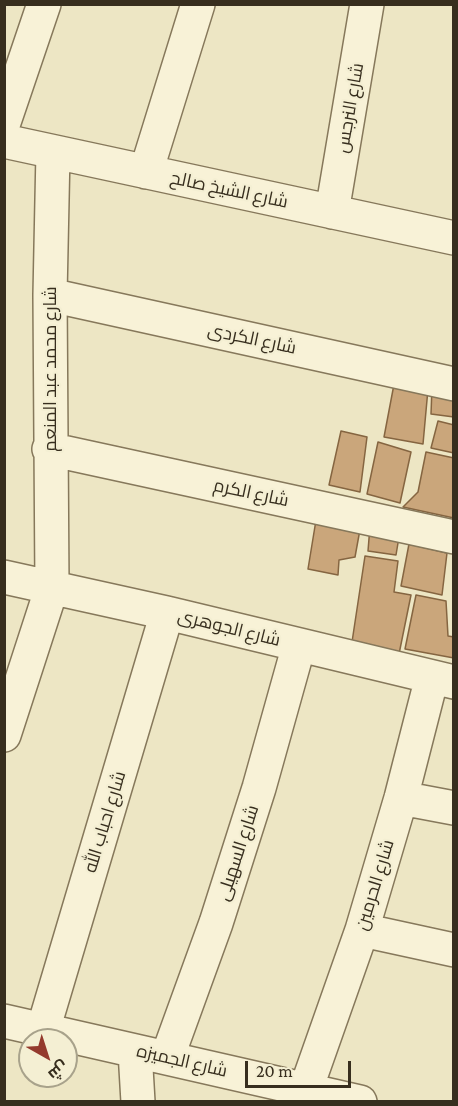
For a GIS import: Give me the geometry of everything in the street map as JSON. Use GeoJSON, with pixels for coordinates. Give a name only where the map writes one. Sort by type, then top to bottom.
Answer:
{"type":"FeatureCollection","features":[{"type":"Feature","properties":{"kind":"street"},"geometry":{"type":"LineString","coordinates":[[4,122],[44,4]]}},
{"type":"Feature","properties":{"kind":"street"},"geometry":{"type":"LineString","coordinates":[[147,172],[198,4]]}},
{"type":"Feature","properties":{"kind":"street","name":"شارع النرجس"},"geometry":{"type":"LineString","coordinates":[[332,212],[367,4]]}},
{"type":"Feature","properties":{"kind":"street","name":"شارع الشيخ صالح"},"geometry":{"type":"LineString","coordinates":[[4,141],[453,238]]}},
{"type":"Feature","properties":{"kind":"street","name":"شارع محمد عبد المنعم"},"geometry":{"type":"LineString","coordinates":[[4,735],[51,587],[49,449],[53,152]]}},
{"type":"Feature","properties":{"kind":"street","name":"شارع الكردى"},"geometry":{"type":"LineString","coordinates":[[50,295],[453,384]]}},
{"type":"Feature","properties":{"kind":"street","name":"شارع الكرم"},"geometry":{"type":"LineString","coordinates":[[49,449],[453,537]]}},
{"type":"Feature","properties":{"kind":"street","name":"شارع الجوهرى"},"geometry":{"type":"LineString","coordinates":[[4,577],[167,613],[442,680]]}},
{"type":"Feature","properties":{"kind":"street","name":"شارع احباب الله"},"geometry":{"type":"LineString","coordinates":[[45,1028],[167,613]]}},
{"type":"Feature","properties":{"kind":"street","name":"شارع السهيلى"},"geometry":{"type":"LineString","coordinates":[[167,1058],[216,923],[259,788],[299,645]]}},
{"type":"Feature","properties":{"kind":"street","name":"شارع الحرمين"},"geometry":{"type":"LineString","coordinates":[[289,1091],[362,930],[401,798],[442,680]]}},
{"type":"Feature","properties":{"kind":"street"},"geometry":{"type":"LineString","coordinates":[[401,798],[453,808]]}},
{"type":"Feature","properties":{"kind":"street"},"geometry":{"type":"LineString","coordinates":[[362,930],[453,950]]}},
{"type":"Feature","properties":{"kind":"street","name":"شارع الجميزه"},"geometry":{"type":"LineString","coordinates":[[4,1021],[35,1028]]}},
{"type":"Feature","properties":{"kind":"street","name":"شارع الجميزه"},"geometry":{"type":"LineString","coordinates":[[78,1038],[167,1058],[289,1091],[360,1101]]}},
{"type":"Feature","properties":{"kind":"street"},"geometry":{"type":"LineString","coordinates":[[135,1051],[138,1101]]}},
{"type":"Feature","properties":{"kind":"building"},"geometry":{"type":"Polygon","coordinates":[[[395,379],[428,389],[423,444],[384,437],[395,379]]]}},
{"type":"Feature","properties":{"kind":"building"},"geometry":{"type":"Polygon","coordinates":[[[432,387],[454,392],[454,417],[431,414],[432,387]]]}},
{"type":"Feature","properties":{"kind":"building"},"geometry":{"type":"Polygon","coordinates":[[[438,421],[454,425],[454,453],[431,448],[438,421]]]}},
{"type":"Feature","properties":{"kind":"building"},"geometry":{"type":"Polygon","coordinates":[[[341,431],[367,437],[360,492],[329,485],[341,431]]]}},
{"type":"Feature","properties":{"kind":"building"},"geometry":{"type":"Polygon","coordinates":[[[378,442],[411,452],[400,503],[367,494],[378,442]]]}},
{"type":"Feature","properties":{"kind":"building"},"geometry":{"type":"Polygon","coordinates":[[[426,452],[454,458],[454,518],[403,507],[418,492],[426,452]]]}},
{"type":"Feature","properties":{"kind":"building"},"geometry":{"type":"Polygon","coordinates":[[[317,514],[361,524],[355,557],[339,560],[338,575],[308,569],[317,514]]]}},
{"type":"Feature","properties":{"kind":"building"},"geometry":{"type":"Polygon","coordinates":[[[370,526],[400,531],[396,555],[368,551],[370,526]]]}},
{"type":"Feature","properties":{"kind":"building"},"geometry":{"type":"Polygon","coordinates":[[[409,544],[447,553],[442,595],[401,586],[409,544]]]}},
{"type":"Feature","properties":{"kind":"building"},"geometry":{"type":"Polygon","coordinates":[[[365,556],[398,561],[394,592],[411,595],[399,654],[352,642],[365,556]]]}},
{"type":"Feature","properties":{"kind":"building"},"geometry":{"type":"Polygon","coordinates":[[[416,595],[446,601],[448,636],[454,637],[454,658],[405,649],[416,595]]]}}]}
